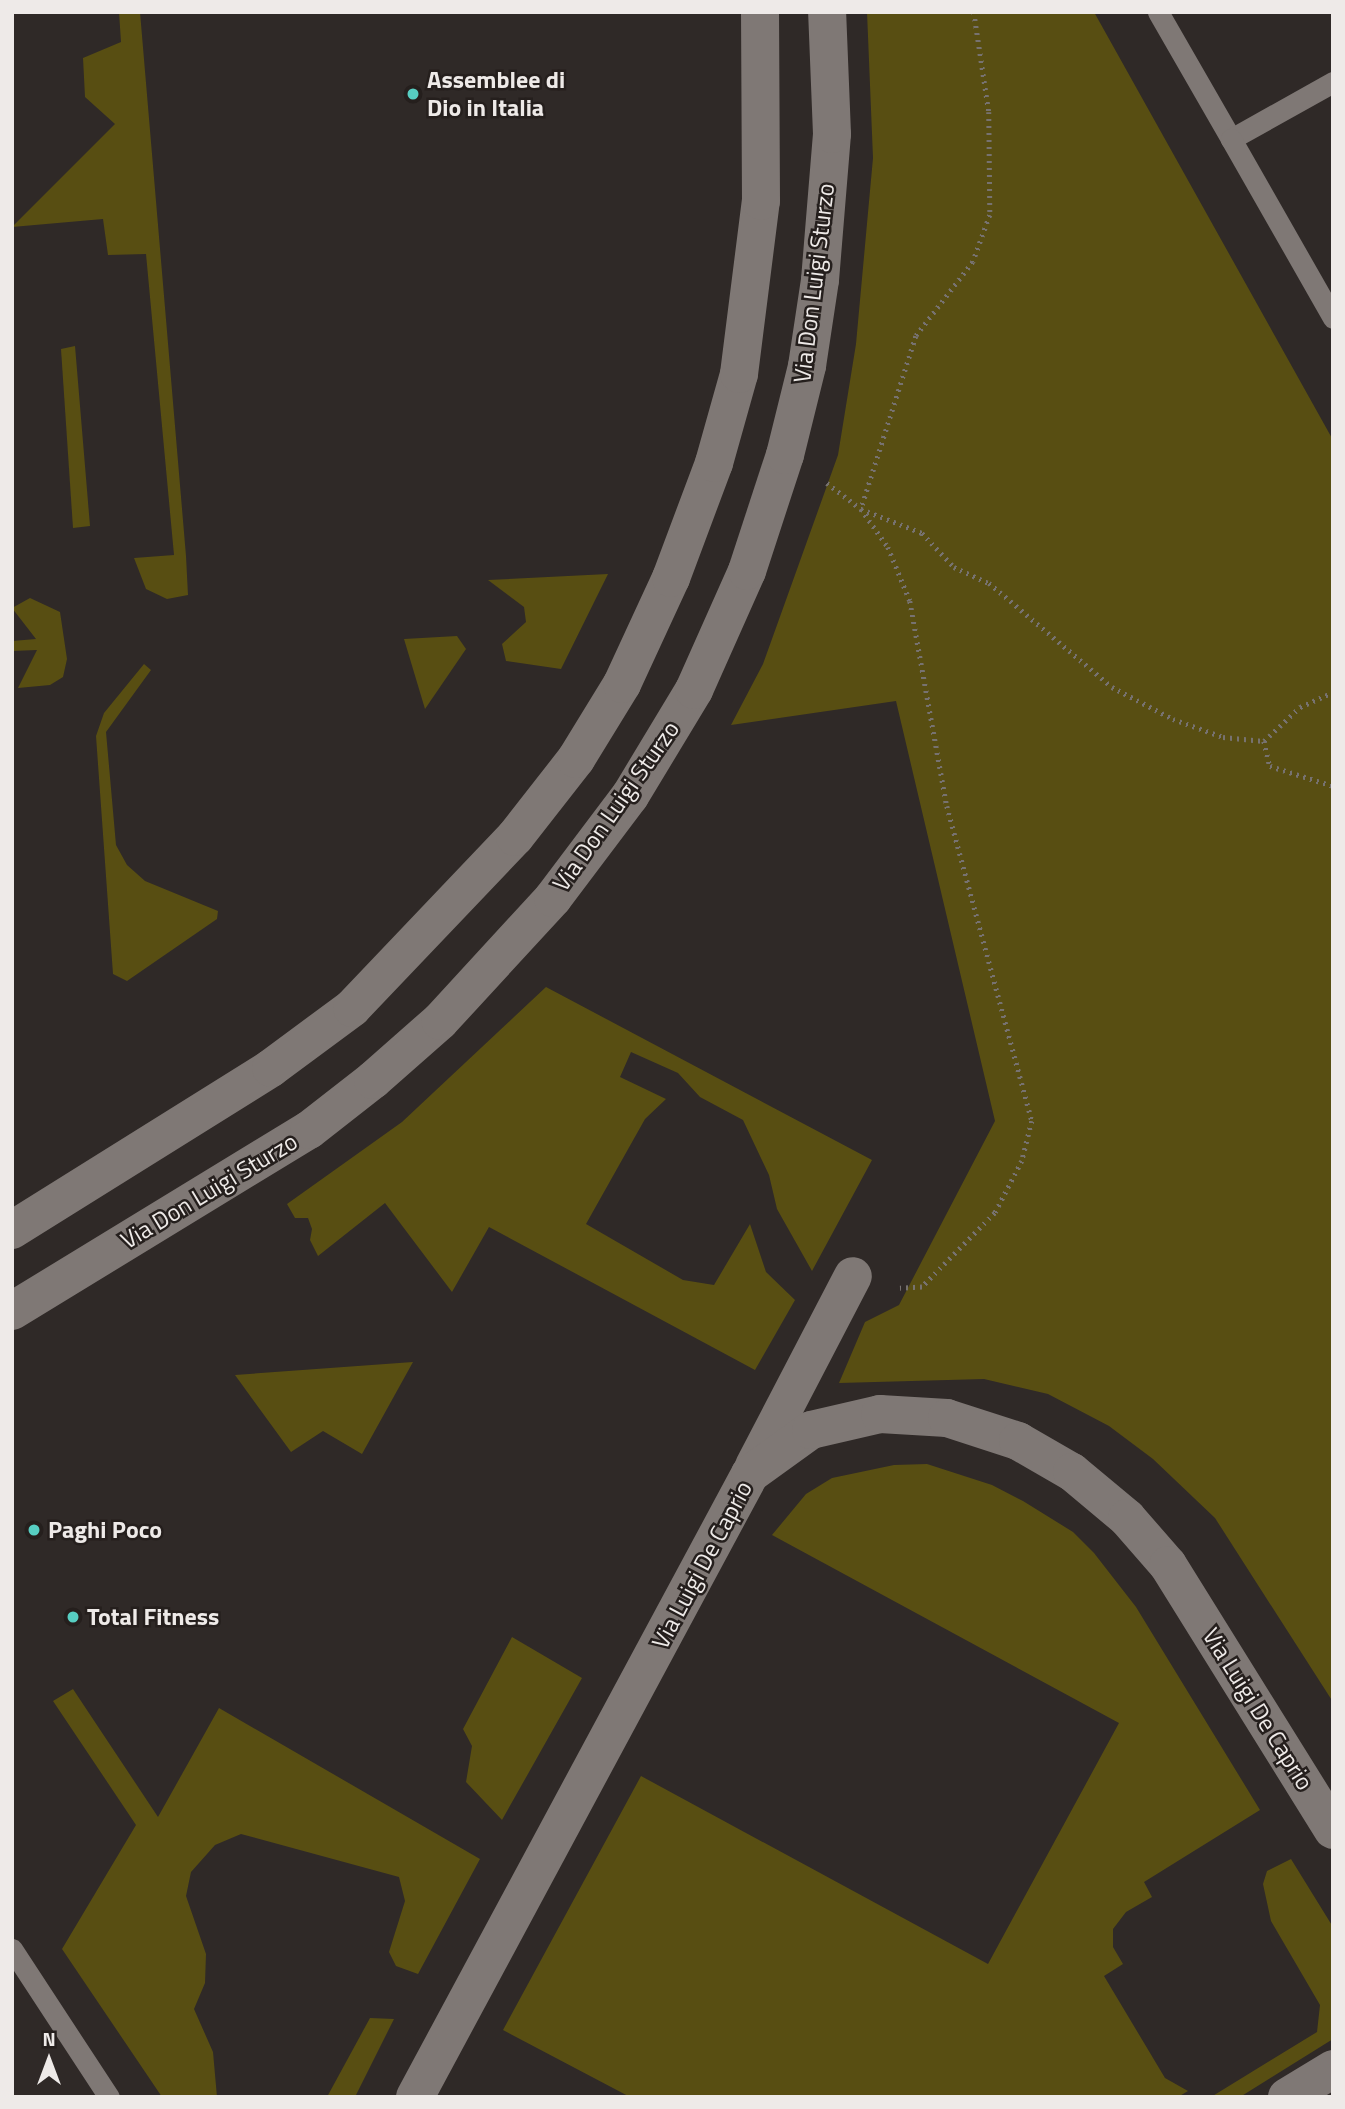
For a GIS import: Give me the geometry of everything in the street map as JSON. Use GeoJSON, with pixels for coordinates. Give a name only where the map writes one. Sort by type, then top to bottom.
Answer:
{"type":"FeatureCollection","features":[{"type":"Feature","properties":{"kind":"street"},"geometry":{"type":"LineString","coordinates":[[12,1230],[271,1068],[352,1008],[515,837],[576,759],[609,705],[671,578],[714,463],[739,374],[761,201],[760,12]]}},
{"type":"Feature","properties":{"kind":"street","name":"Via Don Luigi Sturzo"},"geometry":{"type":"LineString","coordinates":[[12,1311],[309,1130],[440,1021],[553,898],[630,796],[694,690],[747,571],[785,455],[807,366],[820,280],[832,134],[827,12]]}},
{"type":"Feature","properties":{"kind":"street"},"geometry":{"type":"LineString","coordinates":[[750,1474],[853,1276]]}},
{"type":"Feature","properties":{"kind":"street","name":"Via Luigi De Caprio"},"geometry":{"type":"LineString","coordinates":[[415,2097],[750,1474],[811,1430],[880,1414],[947,1418],[1018,1441],[1072,1472],[1127,1518],[1168,1564],[1333,1829]]}},
{"type":"Feature","properties":{"kind":"street"},"geometry":{"type":"LineString","coordinates":[[1287,2097],[1333,2068]]}},
{"type":"Feature","properties":{"kind":"lane"},"geometry":{"type":"LineString","coordinates":[[1158,12],[1333,318]]}},
{"type":"Feature","properties":{"kind":"lane"},"geometry":{"type":"LineString","coordinates":[[1231,139],[1333,82]]}},
{"type":"Feature","properties":{"kind":"lane"},"geometry":{"type":"LineString","coordinates":[[12,1949],[110,2097]]}},
{"type":"Feature","properties":{"kind":"path"},"geometry":{"type":"LineString","coordinates":[[861,509],[890,431],[916,336],[973,262],[990,215],[989,112],[974,12]]}},
{"type":"Feature","properties":{"kind":"path"},"geometry":{"type":"LineString","coordinates":[[785,455],[861,509],[922,533],[954,567],[989,583],[1112,687],[1186,723],[1223,737],[1264,741],[1300,707],[1333,692]]}},
{"type":"Feature","properties":{"kind":"path"},"geometry":{"type":"LineString","coordinates":[[853,1276],[881,1289],[922,1287],[995,1213],[1022,1161],[1031,1121],[947,806],[911,601],[888,547],[861,509]]}},
{"type":"Feature","properties":{"kind":"path"},"geometry":{"type":"LineString","coordinates":[[1264,741],[1270,766],[1333,786]]}},
{"type":"Feature","properties":{"kind":"shaded area"},"geometry":{"type":"Polygon","coordinates":[[[119,12],[140,12],[186,556],[188,595],[167,599],[146,589],[134,558],[174,555],[146,254],[108,255],[103,219],[12,227],[115,124],[85,97],[83,58],[121,42],[119,12]]]}},
{"type":"Feature","properties":{"kind":"shaded area"},"geometry":{"type":"Polygon","coordinates":[[[867,12],[1094,12],[1333,440],[1333,1702],[1215,1518],[1153,1459],[1109,1426],[1048,1394],[984,1379],[839,1383],[865,1322],[899,1305],[995,1121],[896,701],[731,725],[763,664],[838,455],[856,344],[873,158],[867,12]]]}},
{"type":"Feature","properties":{"kind":"shaded area"},"geometry":{"type":"Polygon","coordinates":[[[75,346],[90,526],[73,528],[61,349],[75,346]]]}},
{"type":"Feature","properties":{"kind":"shaded area"},"geometry":{"type":"Polygon","coordinates":[[[608,574],[561,669],[506,661],[502,644],[526,622],[524,607],[488,580],[608,574]]]}},
{"type":"Feature","properties":{"kind":"shaded area"},"geometry":{"type":"Polygon","coordinates":[[[30,598],[60,612],[67,659],[63,677],[50,685],[18,688],[37,650],[12,651],[12,641],[36,639],[12,608],[30,598]]]}},
{"type":"Feature","properties":{"kind":"shaded area"},"geometry":{"type":"Polygon","coordinates":[[[457,636],[466,649],[425,709],[404,639],[457,636]]]}},
{"type":"Feature","properties":{"kind":"shaded area"},"geometry":{"type":"Polygon","coordinates":[[[144,664],[151,670],[106,732],[116,845],[127,865],[145,881],[218,911],[217,919],[127,981],[113,974],[96,736],[104,713],[144,664]]]}},
{"type":"Feature","properties":{"kind":"shaded area"},"geometry":{"type":"Polygon","coordinates":[[[546,987],[872,1160],[812,1271],[777,1209],[769,1175],[743,1120],[700,1097],[678,1073],[631,1052],[620,1077],[666,1099],[645,1119],[586,1224],[683,1280],[714,1285],[750,1224],[766,1272],[795,1300],[755,1370],[489,1227],[452,1292],[385,1203],[318,1256],[310,1240],[312,1229],[308,1218],[295,1218],[287,1204],[402,1122],[546,987]]]}},
{"type":"Feature","properties":{"kind":"shaded area"},"geometry":{"type":"Polygon","coordinates":[[[413,1362],[362,1454],[323,1431],[291,1452],[235,1375],[413,1362]]]}},
{"type":"Feature","properties":{"kind":"shaded area"},"geometry":{"type":"Polygon","coordinates":[[[927,1464],[992,1485],[1023,1501],[1073,1532],[1094,1553],[1136,1607],[1260,1810],[1144,1882],[1152,1897],[1126,1912],[1113,1929],[1113,1947],[1123,1964],[1104,1976],[1165,2078],[1188,2091],[1178,2097],[630,2097],[503,2030],[641,1776],[988,1964],[1119,1723],[772,1535],[806,1494],[832,1478],[894,1465],[927,1464]]]}},
{"type":"Feature","properties":{"kind":"shaded area"},"geometry":{"type":"Polygon","coordinates":[[[512,1637],[582,1678],[502,1820],[466,1782],[472,1746],[463,1729],[512,1637]]]}},
{"type":"Feature","properties":{"kind":"shaded area"},"geometry":{"type":"Polygon","coordinates":[[[73,1689],[158,1817],[219,1708],[480,1859],[418,1974],[396,1966],[389,1952],[405,1901],[399,1877],[241,1834],[215,1845],[191,1872],[186,1896],[206,1954],[205,1983],[194,2009],[213,2052],[217,2097],[162,2097],[62,1949],[136,1825],[53,1701],[73,1689]]]}},
{"type":"Feature","properties":{"kind":"shaded area"},"geometry":{"type":"Polygon","coordinates":[[[1291,1859],[1333,1927],[1333,2039],[1240,2097],[1211,2097],[1317,2032],[1320,2005],[1271,1921],[1263,1884],[1267,1871],[1291,1859]]]}},
{"type":"Feature","properties":{"kind":"shaded area"},"geometry":{"type":"Polygon","coordinates":[[[370,2018],[394,2019],[355,2097],[327,2097],[370,2018]]]}},
{"type":"Feature","properties":{"kind":"place","name":"Assemblee di Dio in Italia"},"geometry":{"type":"Point","coordinates":[413,94]}},
{"type":"Feature","properties":{"kind":"place","name":"Paghi Poco"},"geometry":{"type":"Point","coordinates":[34,1530]}},
{"type":"Feature","properties":{"kind":"place","name":"Total Fitness"},"geometry":{"type":"Point","coordinates":[73,1617]}}]}
